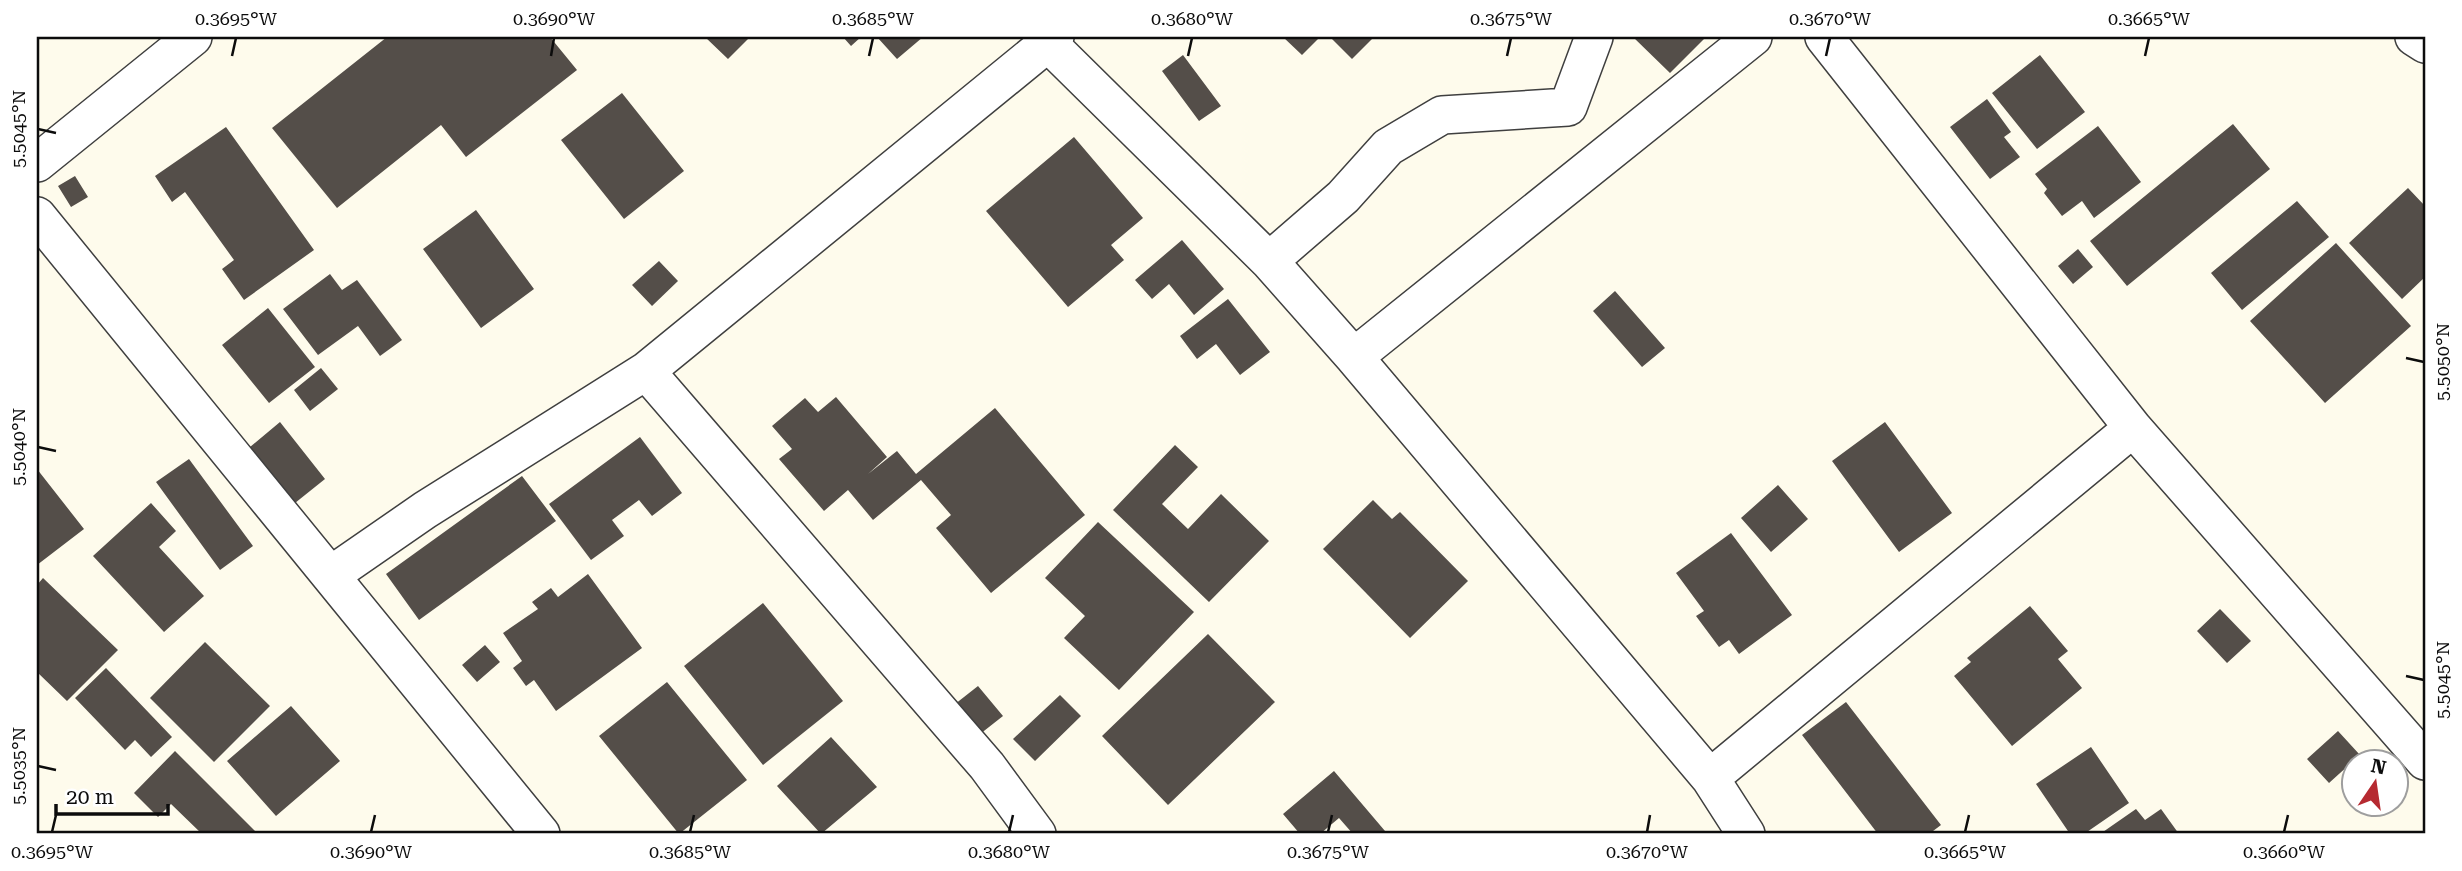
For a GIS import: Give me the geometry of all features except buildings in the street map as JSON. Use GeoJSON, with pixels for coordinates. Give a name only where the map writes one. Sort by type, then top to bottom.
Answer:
{"type":"FeatureCollection","features":[{"type":"Feature","properties":{"kind":"street"},"geometry":{"type":"LineString","coordinates":[[37,163],[193,37]]}},
{"type":"Feature","properties":{"kind":"street"},"geometry":{"type":"LineString","coordinates":[[1269,261],[1343,197],[1388,147],[1442,115],[1568,107],[1594,37]]}},
{"type":"Feature","properties":{"kind":"street"},"geometry":{"type":"LineString","coordinates":[[1354,357],[1753,37]]}},
{"type":"Feature","properties":{"kind":"street"},"geometry":{"type":"LineString","coordinates":[[2414,37],[2425,44]]}},
{"type":"Feature","properties":{"kind":"street"},"geometry":{"type":"LineString","coordinates":[[1829,39],[2133,428],[2425,761]]}},
{"type":"Feature","properties":{"kind":"street"},"geometry":{"type":"LineString","coordinates":[[331,575],[425,510],[646,371],[1051,40],[1269,261],[1354,357],[1710,778],[1746,834]]}},
{"type":"Feature","properties":{"kind":"street"},"geometry":{"type":"LineString","coordinates":[[37,216],[541,834]]}},
{"type":"Feature","properties":{"kind":"street"},"geometry":{"type":"LineString","coordinates":[[646,371],[987,766],[1037,834]]}},
{"type":"Feature","properties":{"kind":"street"},"geometry":{"type":"LineString","coordinates":[[1710,778],[2133,428]]}}]}
